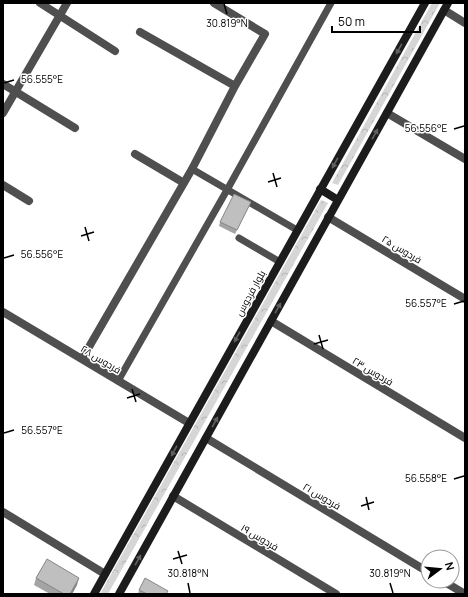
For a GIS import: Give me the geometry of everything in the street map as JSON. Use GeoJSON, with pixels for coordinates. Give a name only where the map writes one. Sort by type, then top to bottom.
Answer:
{"type":"FeatureCollection","features":[{"type":"Feature","properties":{"kind":"main road","name":"بلوار فردوس"},"geometry":{"type":"LineString","coordinates":[[94,594],[423,4]]}},
{"type":"Feature","properties":{"kind":"main road"},"geometry":{"type":"LineString","coordinates":[[121,593],[173,496],[446,7]]}},
{"type":"Feature","properties":{"kind":"main road"},"geometry":{"type":"LineString","coordinates":[[320,189],[338,200]]}},
{"type":"Feature","properties":{"kind":"street"},"geometry":{"type":"LineString","coordinates":[[40,3],[115,51]]}},
{"type":"Feature","properties":{"kind":"street"},"geometry":{"type":"LineString","coordinates":[[3,112],[67,3]]}},
{"type":"Feature","properties":{"kind":"street"},"geometry":{"type":"LineString","coordinates":[[82,359],[192,169],[235,86],[265,34],[214,3]]}},
{"type":"Feature","properties":{"kind":"street"},"geometry":{"type":"LineString","coordinates":[[446,7],[465,23]]}},
{"type":"Feature","properties":{"kind":"street"},"geometry":{"type":"LineString","coordinates":[[140,32],[235,86]]}},
{"type":"Feature","properties":{"kind":"street"},"geometry":{"type":"LineString","coordinates":[[3,84],[75,128]]}},
{"type":"Feature","properties":{"kind":"street"},"geometry":{"type":"LineString","coordinates":[[387,112],[465,159]]}},
{"type":"Feature","properties":{"kind":"street"},"geometry":{"type":"LineString","coordinates":[[135,154],[184,182]]}},
{"type":"Feature","properties":{"kind":"street"},"geometry":{"type":"LineString","coordinates":[[3,185],[29,201]]}},
{"type":"Feature","properties":{"kind":"street","name":"فردوس ۲۵"},"geometry":{"type":"LineString","coordinates":[[328,217],[465,299]]}},
{"type":"Feature","properties":{"kind":"street","name":"فردوس ۲۸"},"geometry":{"type":"LineString","coordinates":[[3,312],[189,423]]}},
{"type":"Feature","properties":{"kind":"street","name":"فردوس ۲۳"},"geometry":{"type":"LineString","coordinates":[[271,321],[465,438]]}},
{"type":"Feature","properties":{"kind":"street","name":"فردوس ۲۱"},"geometry":{"type":"LineString","coordinates":[[206,438],[420,567]]}},
{"type":"Feature","properties":{"kind":"street","name":"فردوس ۱۹"},"geometry":{"type":"LineString","coordinates":[[173,496],[336,594]]}},
{"type":"Feature","properties":{"kind":"street"},"geometry":{"type":"LineString","coordinates":[[3,512],[105,574]]}},
{"type":"Feature","properties":{"kind":"lane"},"geometry":{"type":"LineString","coordinates":[[118,381],[331,3]]}},
{"type":"Feature","properties":{"kind":"lane"},"geometry":{"type":"LineString","coordinates":[[192,169],[297,230]]}},
{"type":"Feature","properties":{"kind":"lane"},"geometry":{"type":"LineString","coordinates":[[238,238],[280,262]]}},
{"type":"Feature","properties":{"kind":"green space"},"geometry":{"type":"Polygon","coordinates":[[[432,3],[440,3],[338,185],[332,183],[432,3]]]}},
{"type":"Feature","properties":{"kind":"green space"},"geometry":{"type":"Polygon","coordinates":[[[321,200],[328,203],[108,594],[100,594],[321,200]]]}},
{"type":"Feature","properties":{"kind":"building"},"geometry":{"type":"Polygon","coordinates":[[[234,194],[251,202],[237,230],[220,222],[234,194]]]}},
{"type":"Feature","properties":{"kind":"building"},"geometry":{"type":"Polygon","coordinates":[[[47,559],[79,578],[70,594],[64,594],[36,578],[47,559]]]}},
{"type":"Feature","properties":{"kind":"building"},"geometry":{"type":"Polygon","coordinates":[[[145,578],[168,591],[166,594],[147,594],[139,590],[145,578]]]}}]}
